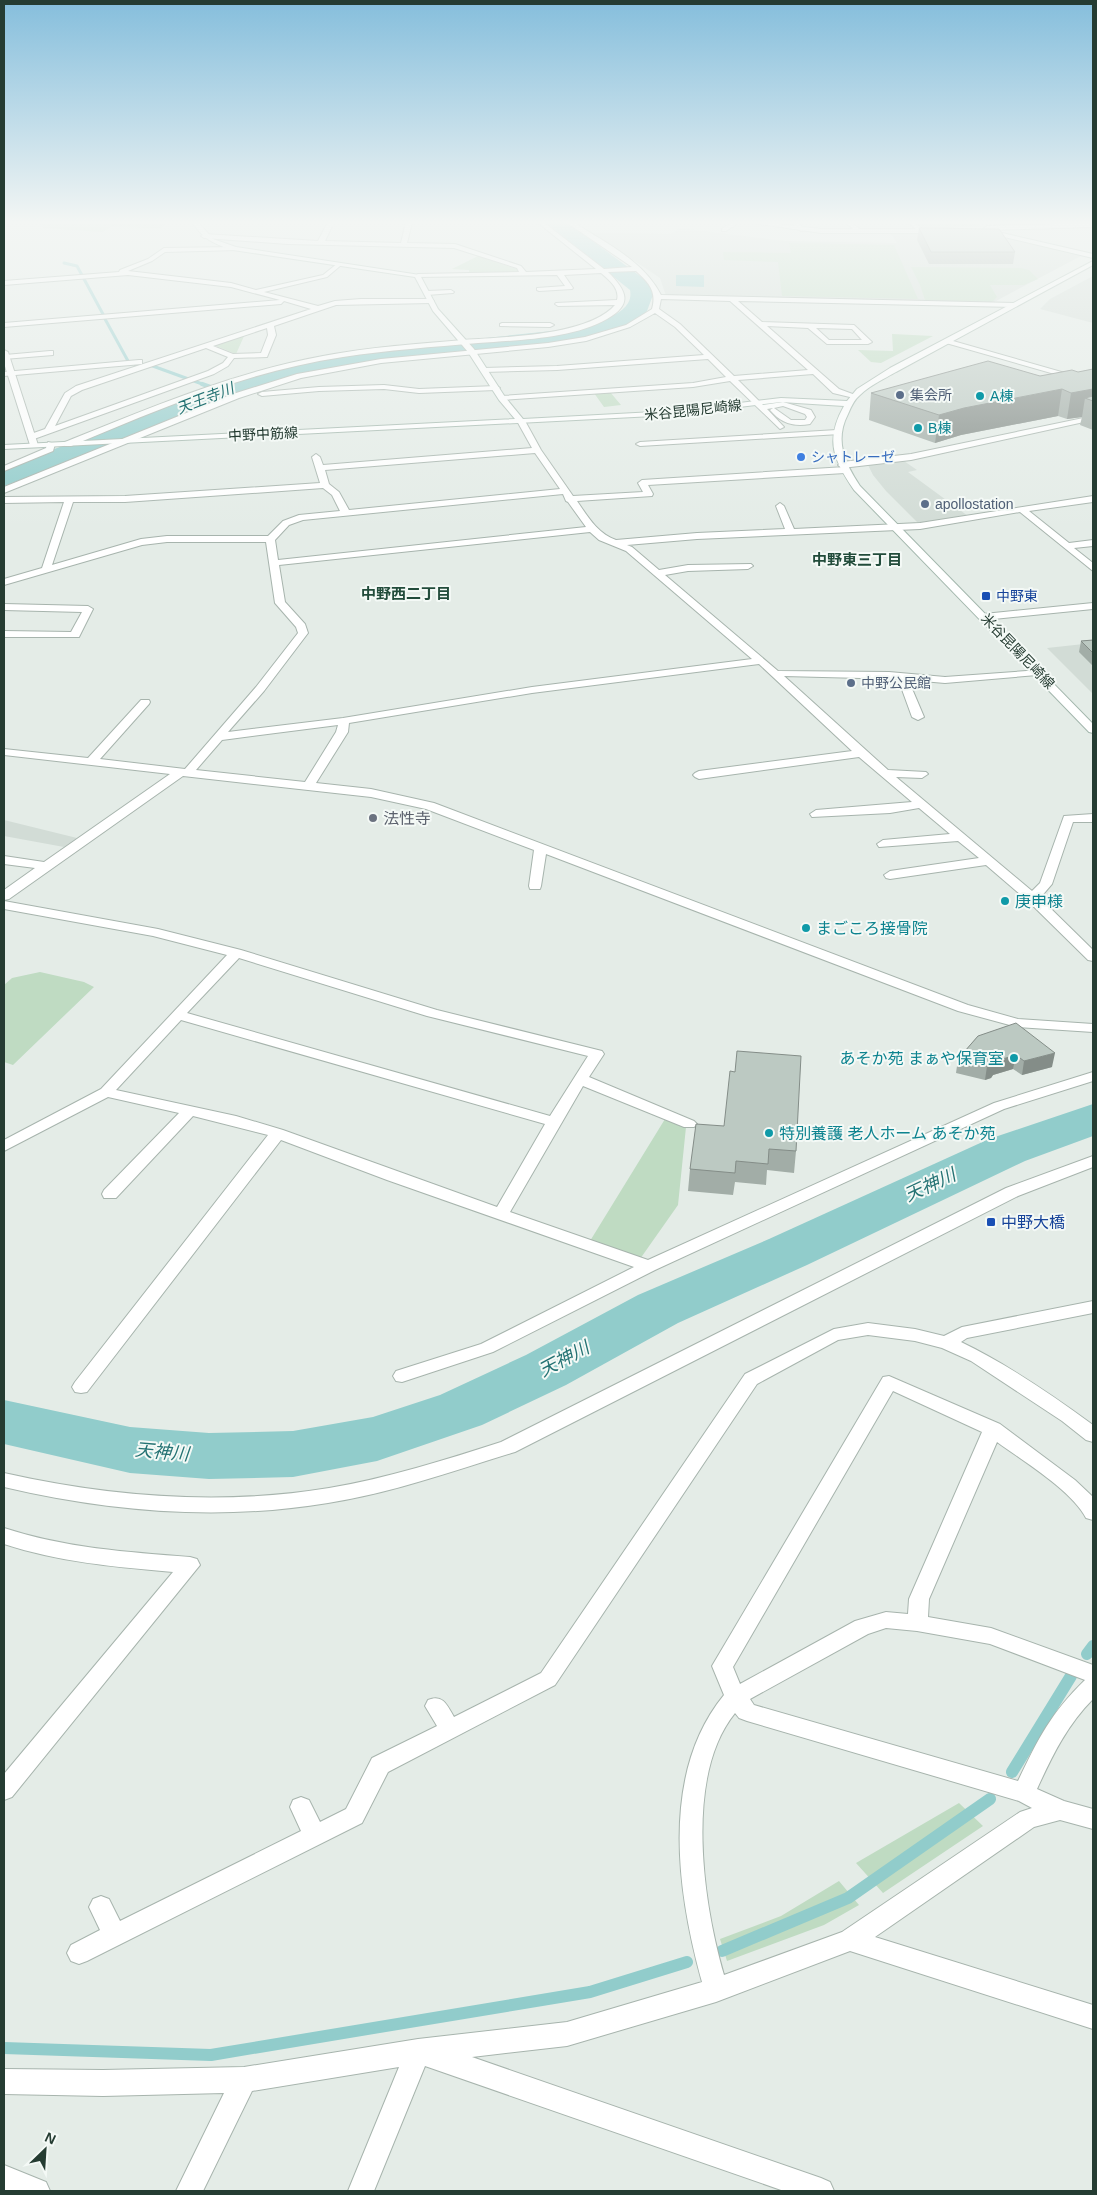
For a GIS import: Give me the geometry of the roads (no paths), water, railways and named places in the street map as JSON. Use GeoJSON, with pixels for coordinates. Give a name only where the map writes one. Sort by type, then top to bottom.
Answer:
{"type":"FeatureCollection","features":[{"type":"Feature","properties":{"kind":"street"},"geometry":{"type":"LineString","coordinates":[[4,326],[22,324]]}},
{"type":"Feature","properties":{"kind":"street"},"geometry":{"type":"LineString","coordinates":[[48,431],[68,395],[79,388],[269,324]]}},
{"type":"Feature","properties":{"kind":"street"},"geometry":{"type":"LineString","coordinates":[[206,346],[232,356],[264,355],[272,335],[270,324]]}},
{"type":"Feature","properties":{"kind":"street"},"geometry":{"type":"LineString","coordinates":[[448,324],[472,352],[502,398],[521,422],[567,495],[592,529],[602,538],[629,549],[658,572],[761,661],[861,753],[1033,898],[1093,957]]}},
{"type":"Feature","properties":{"kind":"street"},"geometry":{"type":"LineString","coordinates":[[72,443],[212,387],[251,374],[305,361],[382,350],[530,336],[582,324]]}},
{"type":"Feature","properties":{"kind":"street"},"geometry":{"type":"LineString","coordinates":[[4,490],[236,396],[300,376],[350,366],[586,339],[631,324]]}},
{"type":"Feature","properties":{"kind":"street"},"geometry":{"type":"LineString","coordinates":[[676,324],[763,405],[780,426]]}},
{"type":"Feature","properties":{"kind":"street"},"geometry":{"type":"LineString","coordinates":[[760,324],[836,391],[852,400],[893,370],[979,324]]}},
{"type":"Feature","properties":{"kind":"street"},"geometry":{"type":"LineString","coordinates":[[782,324],[810,325],[854,327],[868,342],[827,342],[810,325]]}},
{"type":"Feature","properties":{"kind":"street"},"geometry":{"type":"LineString","coordinates":[[502,325],[565,325],[567,329]]}},
{"type":"Feature","properties":{"kind":"street"},"geometry":{"type":"LineString","coordinates":[[949,341],[1093,383]]}},
{"type":"Feature","properties":{"kind":"street"},"geometry":{"type":"LineString","coordinates":[[50,353],[4,355],[7,374],[33,441],[48,431],[221,368],[230,362],[232,356]]}},
{"type":"Feature","properties":{"kind":"street"},"geometry":{"type":"LineString","coordinates":[[484,370],[557,368],[710,357]]}},
{"type":"Feature","properties":{"kind":"street"},"geometry":{"type":"LineString","coordinates":[[7,374],[132,362],[156,362]]}},
{"type":"Feature","properties":{"kind":"street"},"geometry":{"type":"LineString","coordinates":[[502,398],[693,385],[733,378],[814,372]]}},
{"type":"Feature","properties":{"kind":"street"},"geometry":{"type":"LineString","coordinates":[[236,396],[260,397],[319,389],[384,387],[419,391],[496,388]]}},
{"type":"Feature","properties":{"kind":"street","name":"米谷昆陽尼崎線"},"geometry":{"type":"LineString","coordinates":[[521,422],[673,413],[807,400],[852,400]]}},
{"type":"Feature","properties":{"kind":"street","name":"米谷昆陽尼崎線"},"geometry":{"type":"LineString","coordinates":[[852,400],[841,419],[837,432],[836,448],[843,468],[857,488],[1092,727]]}},
{"type":"Feature","properties":{"kind":"street"},"geometry":{"type":"LineString","coordinates":[[4,582],[113,549],[159,540],[270,539],[286,523],[293,520],[346,513],[567,495],[648,494],[642,483],[843,468],[916,456],[1093,418]]}},
{"type":"Feature","properties":{"kind":"street","name":"中野中筋線"},"geometry":{"type":"LineString","coordinates":[[4,447],[33,441],[51,444],[521,422]]}},
{"type":"Feature","properties":{"kind":"street"},"geometry":{"type":"LineString","coordinates":[[640,444],[668,444],[737,435],[837,432]]}},
{"type":"Feature","properties":{"kind":"street"},"geometry":{"type":"LineString","coordinates":[[4,469],[50,449],[51,444]]}},
{"type":"Feature","properties":{"kind":"street"},"geometry":{"type":"LineString","coordinates":[[320,468],[537,450]]}},
{"type":"Feature","properties":{"kind":"street"},"geometry":{"type":"LineString","coordinates":[[316,457],[325,485],[336,494],[346,513]]}},
{"type":"Feature","properties":{"kind":"street"},"geometry":{"type":"LineString","coordinates":[[4,500],[70,500],[179,496],[325,485]]}},
{"type":"Feature","properties":{"kind":"street"},"geometry":{"type":"LineString","coordinates":[[46,569],[70,500]]}},
{"type":"Feature","properties":{"kind":"street"},"geometry":{"type":"LineString","coordinates":[[614,543],[791,532],[918,527],[1093,500]]}},
{"type":"Feature","properties":{"kind":"street"},"geometry":{"type":"LineString","coordinates":[[780,506],[791,532]]}},
{"type":"Feature","properties":{"kind":"street"},"geometry":{"type":"LineString","coordinates":[[1023,510],[1093,568]]}},
{"type":"Feature","properties":{"kind":"street"},"geometry":{"type":"LineString","coordinates":[[274,563],[592,529]]}},
{"type":"Feature","properties":{"kind":"street"},"geometry":{"type":"LineString","coordinates":[[4,896],[45,866],[184,773],[260,690],[304,633],[301,626],[280,602],[270,539]]}},
{"type":"Feature","properties":{"kind":"street"},"geometry":{"type":"LineString","coordinates":[[1067,546],[1093,543]]}},
{"type":"Feature","properties":{"kind":"street"},"geometry":{"type":"LineString","coordinates":[[658,572],[688,568],[748,566]]}},
{"type":"Feature","properties":{"kind":"street"},"geometry":{"type":"LineString","coordinates":[[984,617],[1093,606]]}},
{"type":"Feature","properties":{"kind":"street"},"geometry":{"type":"LineString","coordinates":[[4,608],[88,609],[75,635],[4,634]]}},
{"type":"Feature","properties":{"kind":"street"},"geometry":{"type":"LineString","coordinates":[[218,737],[343,721],[532,690],[761,661]]}},
{"type":"Feature","properties":{"kind":"street"},"geometry":{"type":"LineString","coordinates":[[776,675],[784,673],[848,673],[945,680],[1038,672]]}},
{"type":"Feature","properties":{"kind":"street"},"geometry":{"type":"LineString","coordinates":[[906,676],[904,684],[918,717]]}},
{"type":"Feature","properties":{"kind":"street"},"geometry":{"type":"LineString","coordinates":[[91,762],[139,716],[145,702]]}},
{"type":"Feature","properties":{"kind":"street"},"geometry":{"type":"LineString","coordinates":[[308,786],[342,732],[343,721]]}},
{"type":"Feature","properties":{"kind":"street"},"geometry":{"type":"LineString","coordinates":[[4,752],[371,793],[430,806],[972,1010],[1017,1023],[1093,1028]]}},
{"type":"Feature","properties":{"kind":"street"},"geometry":{"type":"LineString","coordinates":[[699,776],[861,753]]}},
{"type":"Feature","properties":{"kind":"street"},"geometry":{"type":"LineString","coordinates":[[886,773],[922,774]]}},
{"type":"Feature","properties":{"kind":"street"},"geometry":{"type":"LineString","coordinates":[[816,814],[890,809],[922,804]]}},
{"type":"Feature","properties":{"kind":"street"},"geometry":{"type":"LineString","coordinates":[[1033,898],[1046,884],[1068,819],[1093,818]]}},
{"type":"Feature","properties":{"kind":"street"},"geometry":{"type":"LineString","coordinates":[[883,844],[960,837]]}},
{"type":"Feature","properties":{"kind":"street"},"geometry":{"type":"LineString","coordinates":[[535,886],[541,847]]}},
{"type":"Feature","properties":{"kind":"street"},"geometry":{"type":"LineString","coordinates":[[4,860],[45,866]]}},
{"type":"Feature","properties":{"kind":"street"},"geometry":{"type":"LineString","coordinates":[[890,875],[987,861]]}},
{"type":"Feature","properties":{"kind":"street"},"geometry":{"type":"LineString","coordinates":[[4,905],[153,932],[236,953],[432,1013],[596,1054],[502,1214]]}},
{"type":"Feature","properties":{"kind":"street"},"geometry":{"type":"LineString","coordinates":[[4,1144],[106,1092],[236,953]]}},
{"type":"Feature","properties":{"kind":"street"},"geometry":{"type":"LineString","coordinates":[[178,1015],[555,1122]]}},
{"type":"Feature","properties":{"kind":"street"},"geometry":{"type":"LineString","coordinates":[[402,1376],[487,1348],[649,1266],[999,1106],[1093,1076]]}},
{"type":"Feature","properties":{"kind":"street"},"geometry":{"type":"LineString","coordinates":[[580,1079],[689,1124]]}},
{"type":"Feature","properties":{"kind":"street"},"geometry":{"type":"LineString","coordinates":[[106,1092],[190,1110],[278,1133],[649,1266]]}},
{"type":"Feature","properties":{"kind":"street"},"geometry":{"type":"LineString","coordinates":[[110,1194],[190,1110]]}},
{"type":"Feature","properties":{"kind":"street"},"geometry":{"type":"LineString","coordinates":[[81,1387],[278,1133]]}},
{"type":"Feature","properties":{"kind":"street"},"geometry":{"type":"LineString","coordinates":[[4,1480],[84,1496],[146,1502],[206,1504],[306,1498],[361,1489],[437,1470],[508,1447],[1012,1192],[1093,1161]]}},
{"type":"Feature","properties":{"kind":"street"},"geometry":{"type":"LineString","coordinates":[[947,1343],[962,1333],[1093,1307]]}},
{"type":"Feature","properties":{"kind":"street"},"geometry":{"type":"LineString","coordinates":[[79,1953],[354,1816],[380,1766],[548,1679],[751,1379],[834,1335],[868,1329],[915,1335],[947,1343],[992,1366],[1093,1435]]}},
{"type":"Feature","properties":{"kind":"street"},"geometry":{"type":"LineString","coordinates":[[1093,1513],[1092,1508],[1068,1485],[993,1429],[889,1382],[722,1666],[735,1697],[747,1712],[1024,1793],[1060,1810],[1093,1819]]}},
{"type":"Feature","properties":{"kind":"street"},"geometry":{"type":"LineString","coordinates":[[917,1623],[919,1599],[993,1429]]}},
{"type":"Feature","properties":{"kind":"street"},"geometry":{"type":"LineString","coordinates":[[4,1536],[27,1545],[99,1557],[190,1566],[4,1790]]}},
{"type":"Feature","properties":{"kind":"street"},"geometry":{"type":"LineString","coordinates":[[716,1990],[702,1940],[690,1840],[698,1765],[707,1739],[718,1718],[735,1697],[862,1627],[886,1620],[917,1623],[1016,1641],[1093,1674]]}},
{"type":"Feature","properties":{"kind":"street"},"geometry":{"type":"LineString","coordinates":[[1024,1793],[1047,1743],[1072,1707],[1093,1686]]}},
{"type":"Feature","properties":{"kind":"street"},"geometry":{"type":"LineString","coordinates":[[436,1706],[451,1730]]}},
{"type":"Feature","properties":{"kind":"street"},"geometry":{"type":"LineString","coordinates":[[301,1807],[315,1835]]}},
{"type":"Feature","properties":{"kind":"street"},"geometry":{"type":"LineString","coordinates":[[4,2082],[103,2083],[244,2080],[418,2051],[568,2034],[716,1990],[850,1940],[1028,1819],[1060,1810]]}},
{"type":"Feature","properties":{"kind":"street"},"geometry":{"type":"LineString","coordinates":[[101,1907],[115,1935]]}},
{"type":"Feature","properties":{"kind":"street"},"geometry":{"type":"LineString","coordinates":[[850,1940],[1093,2016]]}},
{"type":"Feature","properties":{"kind":"street"},"geometry":{"type":"LineString","coordinates":[[361,2191],[418,2051]]}},
{"type":"Feature","properties":{"kind":"street"},"geometry":{"type":"LineString","coordinates":[[418,2051],[821,2191]]}},
{"type":"Feature","properties":{"kind":"street"},"geometry":{"type":"LineString","coordinates":[[189,2191],[244,2080]]}},
{"type":"Feature","properties":{"kind":"street"},"geometry":{"type":"LineString","coordinates":[[4,2178],[37,2191]]}},
{"type":"Feature","properties":{"kind":"waterway"},"geometry":{"type":"LineString","coordinates":[[108,324],[128,361]]}},
{"type":"Feature","properties":{"kind":"waterway","name":"天王寺川"},"geometry":{"type":"LineString","coordinates":[[4,478],[119,434],[160,415],[232,387],[275,373],[325,362],[561,337],[603,328],[611,324]]}},
{"type":"Feature","properties":{"kind":"waterway"},"geometry":{"type":"LineString","coordinates":[[150,365],[205,385]]}},
{"type":"Feature","properties":{"kind":"waterway"},"geometry":{"type":"LineString","coordinates":[[202,384],[222,391]]}},
{"type":"Feature","properties":{"kind":"waterway","name":"天神川"},"geometry":{"type":"LineString","coordinates":[[4,1422],[130,1450],[209,1456],[293,1454],[377,1439],[461,1410],[546,1370],[658,1309],[788,1252],[1007,1150],[1093,1119]]}},
{"type":"Feature","properties":{"kind":"waterway"},"geometry":{"type":"LineString","coordinates":[[1087,1654],[1093,1646]]}},
{"type":"Feature","properties":{"kind":"waterway"},"geometry":{"type":"LineString","coordinates":[[1012,1772],[1071,1676]]}},
{"type":"Feature","properties":{"kind":"waterway"},"geometry":{"type":"LineString","coordinates":[[722,1951],[848,1898],[990,1799]]}},
{"type":"Feature","properties":{"kind":"waterway"},"geometry":{"type":"LineString","coordinates":[[4,2048],[211,2055],[590,1992],[687,1962]]}},
{"type":"Feature","properties":{"kind":"place","name":"集会所"},"geometry":{"type":"Point","coordinates":[900,395]}},
{"type":"Feature","properties":{"kind":"place","name":"A棟"},"geometry":{"type":"Point","coordinates":[980,396]}},
{"type":"Feature","properties":{"kind":"place","name":"B棟"},"geometry":{"type":"Point","coordinates":[918,428]}},
{"type":"Feature","properties":{"kind":"place","name":"シャトレーゼ"},"geometry":{"type":"Point","coordinates":[801,457]}},
{"type":"Feature","properties":{"kind":"place","name":"apollostation"},"geometry":{"type":"Point","coordinates":[925,504]}},
{"type":"Feature","properties":{"kind":"place","name":"中野東"},"geometry":{"type":"Point","coordinates":[986,596]}},
{"type":"Feature","properties":{"kind":"place","name":"中野公民館"},"geometry":{"type":"Point","coordinates":[851,683]}},
{"type":"Feature","properties":{"kind":"place","name":"法性寺"},"geometry":{"type":"Point","coordinates":[373,818]}},
{"type":"Feature","properties":{"kind":"place","name":"庚申様"},"geometry":{"type":"Point","coordinates":[1005,901]}},
{"type":"Feature","properties":{"kind":"place","name":"まごころ接骨院"},"geometry":{"type":"Point","coordinates":[806,928]}},
{"type":"Feature","properties":{"kind":"place","name":"あそか苑 まぁや保育室"},"geometry":{"type":"Point","coordinates":[1014,1058]}},
{"type":"Feature","properties":{"kind":"place","name":"特別養護 老人ホーム あそか苑"},"geometry":{"type":"Point","coordinates":[769,1133]}},
{"type":"Feature","properties":{"kind":"place","name":"中野大橋"},"geometry":{"type":"Point","coordinates":[991,1222]}},
{"type":"Feature","properties":{"kind":"district","name":"中野東三丁目"},"geometry":{"type":"Point","coordinates":[857,559]}},
{"type":"Feature","properties":{"kind":"district","name":"中野西二丁目"},"geometry":{"type":"Point","coordinates":[406,593]}}]}
